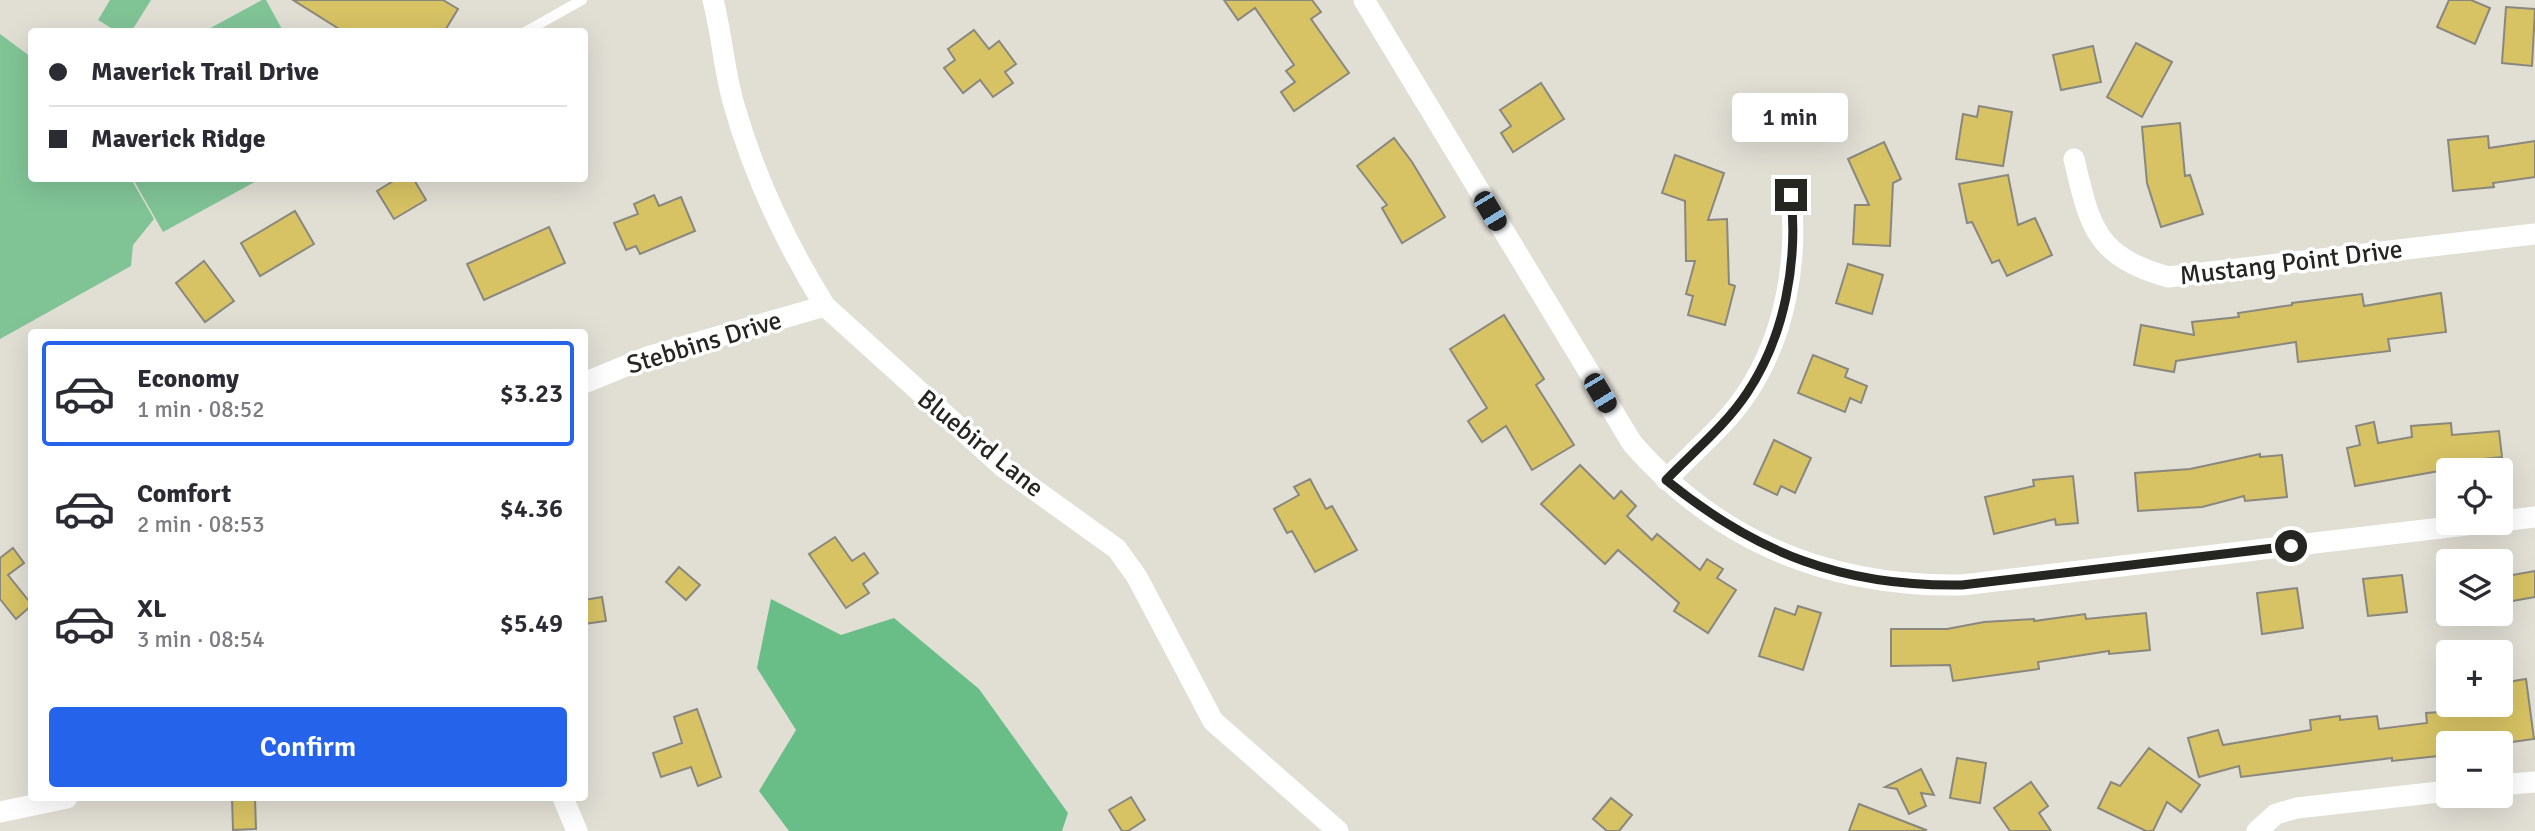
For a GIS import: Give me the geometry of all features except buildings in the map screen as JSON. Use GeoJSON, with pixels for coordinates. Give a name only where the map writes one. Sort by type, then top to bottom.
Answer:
{"type":"FeatureCollection","features":[{"type":"Feature","properties":{"kind":"street","name":"Bluebird Lane"},"geometry":{"type":"LineString","coordinates":[[713,0],[733,104],[761,181],[809,280],[825,306],[1003,467],[1117,549],[1137,577],[1213,721],[1338,831]]}},
{"type":"Feature","properties":{"kind":"street"},"geometry":{"type":"LineString","coordinates":[[1364,0],[1632,443],[1666,480],[1726,525],[1801,562],[1885,583],[1962,585],[2436,529]]}},
{"type":"Feature","properties":{"kind":"street","name":"Mustang Point Drive"},"geometry":{"type":"LineString","coordinates":[[2074,159],[2089,220],[2099,238],[2140,269],[2168,277],[2535,234]]}},
{"type":"Feature","properties":{"kind":"street"},"geometry":{"type":"LineString","coordinates":[[1666,480],[1747,393],[1762,365],[1787,292],[1793,251],[1791,195]]}},
{"type":"Feature","properties":{"kind":"street","name":"Stebbins Drive"},"geometry":{"type":"LineString","coordinates":[[588,381],[650,356],[825,306]]}},
{"type":"Feature","properties":{"kind":"street"},"geometry":{"type":"LineString","coordinates":[[2513,520],[2535,517]]}},
{"type":"Feature","properties":{"kind":"street"},"geometry":{"type":"LineString","coordinates":[[2513,784],[2535,782]]}},
{"type":"Feature","properties":{"kind":"street"},"geometry":{"type":"LineString","coordinates":[[2257,831],[2276,814],[2297,808],[2436,792]]}},
{"type":"Feature","properties":{"kind":"street"},"geometry":{"type":"LineString","coordinates":[[0,812],[53,801]]}},
{"type":"Feature","properties":{"kind":"street"},"geometry":{"type":"LineString","coordinates":[[563,801],[577,831]]}},
{"type":"Feature","properties":{"kind":"lane"},"geometry":{"type":"LineString","coordinates":[[532,28],[582,0]]}},
{"type":"Feature","properties":{"kind":"green space"},"geometry":{"type":"Polygon","coordinates":[[[110,0],[151,0],[134,28],[111,28],[98,20],[110,0]]]}},
{"type":"Feature","properties":{"kind":"green space"},"geometry":{"type":"Polygon","coordinates":[[[266,0],[281,28],[211,28],[266,0]]]}},
{"type":"Feature","properties":{"kind":"green space"},"geometry":{"type":"Polygon","coordinates":[[[0,34],[28,55],[28,182],[133,182],[154,219],[133,245],[131,266],[0,339],[0,34]]]}},
{"type":"Feature","properties":{"kind":"green space"},"geometry":{"type":"Polygon","coordinates":[[[135,182],[255,182],[163,232],[135,182]]]}},
{"type":"Feature","properties":{"kind":"green space"},"geometry":{"type":"Polygon","coordinates":[[[771,599],[841,635],[894,618],[979,689],[1068,813],[1062,831],[789,831],[759,791],[796,730],[757,668],[771,599]]]}},
{"type":"Feature","properties":{"kind":"route"},"geometry":{"type":"LineString","coordinates":[[1791,195],[1793,251],[1787,292],[1780,320],[1762,365],[1747,393],[1666,480],[1698,506],[1766,547],[1801,562],[1885,583],[1920,586],[1962,585],[2291,546]]}}]}
